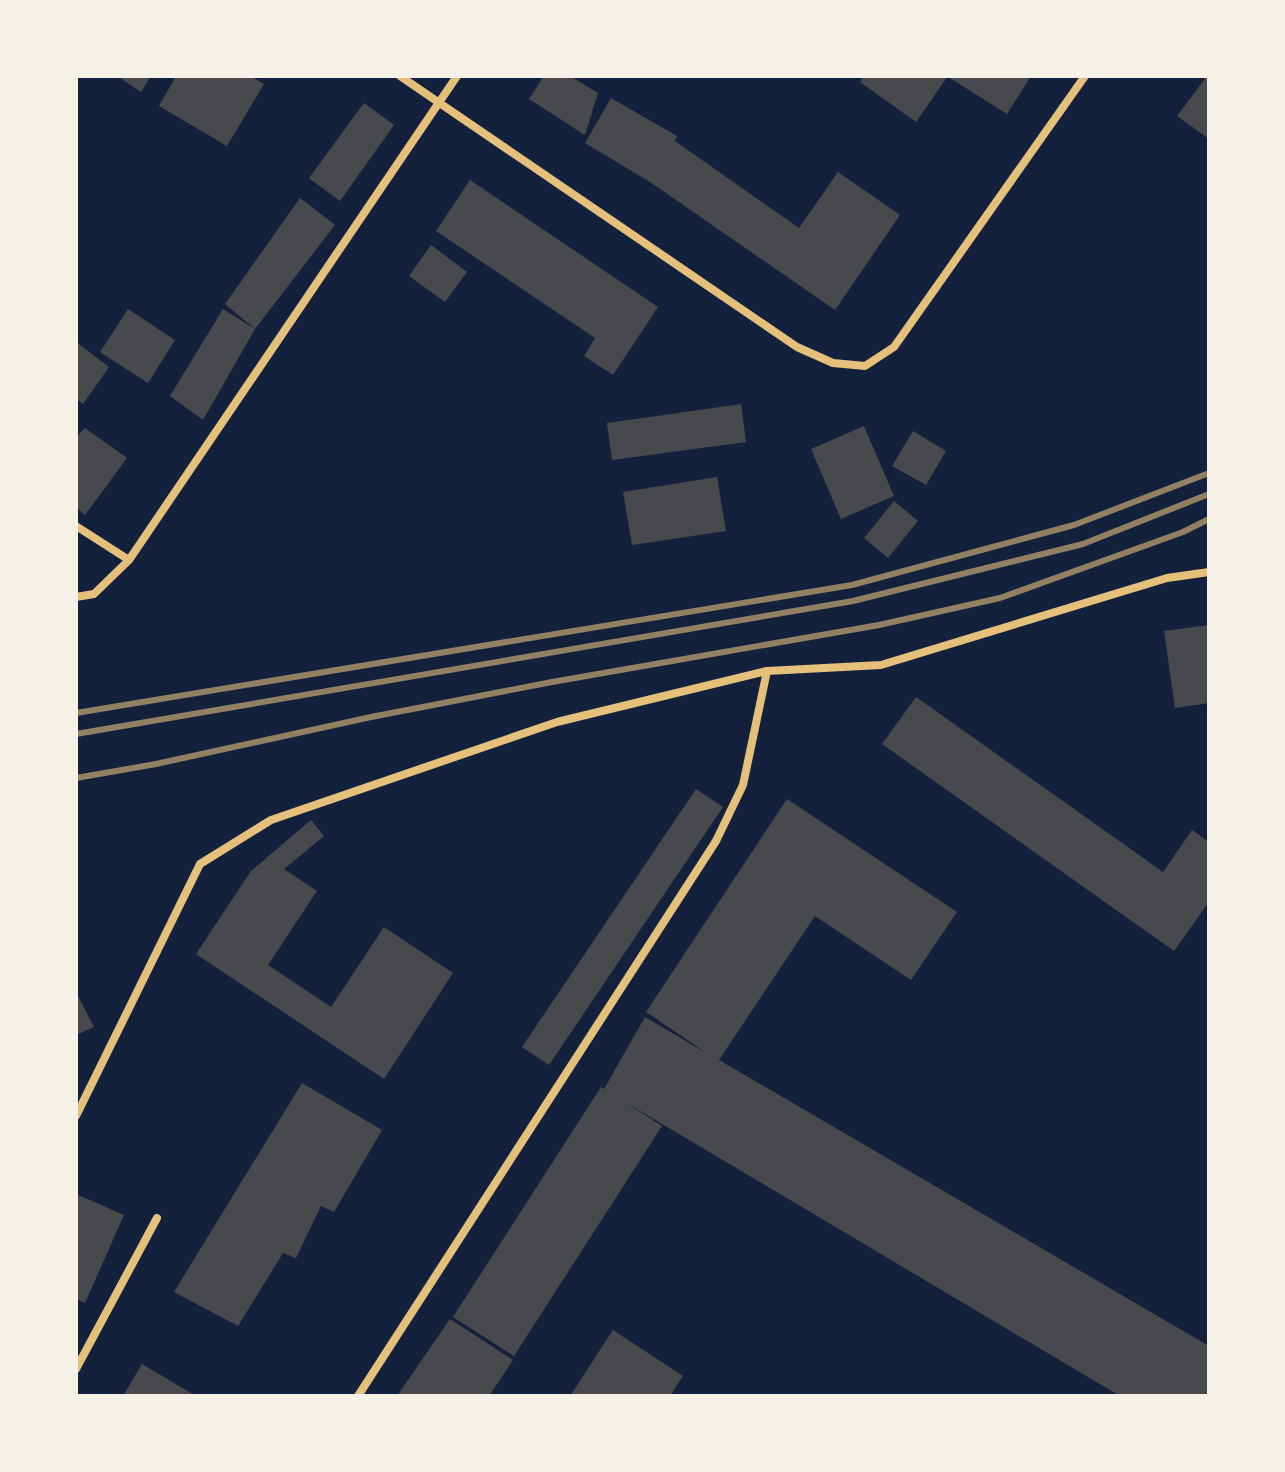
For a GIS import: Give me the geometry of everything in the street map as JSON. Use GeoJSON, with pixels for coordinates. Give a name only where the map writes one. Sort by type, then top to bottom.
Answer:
{"type":"FeatureCollection","features":[{"type":"Feature","properties":{"kind":"street"},"geometry":{"type":"LineString","coordinates":[[400,76],[797,347],[833,363],[865,366],[894,347],[1085,76]]}},
{"type":"Feature","properties":{"kind":"street"},"geometry":{"type":"LineString","coordinates":[[76,597],[94,594],[129,560],[457,76]]}},
{"type":"Feature","properties":{"kind":"street"},"geometry":{"type":"LineString","coordinates":[[76,526],[129,560]]}},
{"type":"Feature","properties":{"kind":"street"},"geometry":{"type":"LineString","coordinates":[[76,1116],[200,864],[271,820],[557,722],[767,671],[881,665],[1167,578],[1209,572]]}},
{"type":"Feature","properties":{"kind":"street"},"geometry":{"type":"LineString","coordinates":[[358,1396],[716,841],[743,785],[767,671]]}},
{"type":"Feature","properties":{"kind":"street"},"geometry":{"type":"LineString","coordinates":[[76,1369],[157,1218]]}},
{"type":"Feature","properties":{"kind":"building"},"geometry":{"type":"Polygon","coordinates":[[[117,76],[151,76],[141,92],[117,76]]]}},
{"type":"Feature","properties":{"kind":"building"},"geometry":{"type":"Polygon","coordinates":[[[176,76],[250,76],[264,84],[227,146],[159,106],[176,76]]]}},
{"type":"Feature","properties":{"kind":"building"},"geometry":{"type":"Polygon","coordinates":[[[544,76],[570,76],[598,93],[585,135],[529,99],[544,76]]]}},
{"type":"Feature","properties":{"kind":"building"},"geometry":{"type":"Polygon","coordinates":[[[864,76],[948,76],[916,122],[860,82],[864,76]]]}},
{"type":"Feature","properties":{"kind":"building"},"geometry":{"type":"Polygon","coordinates":[[[951,76],[1031,76],[1007,114],[951,76]]]}},
{"type":"Feature","properties":{"kind":"building"},"geometry":{"type":"Polygon","coordinates":[[[1209,76],[1209,139],[1177,116],[1209,76]]]}},
{"type":"Feature","properties":{"kind":"building"},"geometry":{"type":"Polygon","coordinates":[[[611,98],[677,136],[675,141],[799,228],[838,172],[900,215],[835,310],[650,182],[585,143],[611,98]]]}},
{"type":"Feature","properties":{"kind":"building"},"geometry":{"type":"Polygon","coordinates":[[[364,103],[394,125],[340,201],[309,178],[364,103]]]}},
{"type":"Feature","properties":{"kind":"building"},"geometry":{"type":"Polygon","coordinates":[[[470,180],[658,307],[613,375],[584,356],[595,338],[436,231],[470,180]]]}},
{"type":"Feature","properties":{"kind":"building"},"geometry":{"type":"Polygon","coordinates":[[[300,198],[335,225],[255,329],[225,304],[300,198]]]}},
{"type":"Feature","properties":{"kind":"building"},"geometry":{"type":"Polygon","coordinates":[[[431,245],[467,272],[445,302],[409,276],[431,245]]]}},
{"type":"Feature","properties":{"kind":"building"},"geometry":{"type":"Polygon","coordinates":[[[128,309],[175,340],[148,383],[100,352],[128,309]]]}},
{"type":"Feature","properties":{"kind":"building"},"geometry":{"type":"Polygon","coordinates":[[[223,309],[255,329],[203,420],[170,396],[223,309]]]}},
{"type":"Feature","properties":{"kind":"building"},"geometry":{"type":"Polygon","coordinates":[[[76,342],[109,367],[83,404],[76,399],[76,342]]]}},
{"type":"Feature","properties":{"kind":"building"},"geometry":{"type":"Polygon","coordinates":[[[741,404],[746,442],[612,460],[607,423],[741,404]]]}},
{"type":"Feature","properties":{"kind":"building"},"geometry":{"type":"Polygon","coordinates":[[[864,426],[894,496],[841,519],[811,449],[864,426]]]}},
{"type":"Feature","properties":{"kind":"building"},"geometry":{"type":"Polygon","coordinates":[[[85,428],[127,458],[85,515],[76,507],[76,437],[85,428]]]}},
{"type":"Feature","properties":{"kind":"building"},"geometry":{"type":"Polygon","coordinates":[[[913,431],[946,451],[926,485],[892,466],[913,431]]]}},
{"type":"Feature","properties":{"kind":"building"},"geometry":{"type":"Polygon","coordinates":[[[717,477],[726,531],[632,545],[623,492],[717,477]]]}},
{"type":"Feature","properties":{"kind":"building"},"geometry":{"type":"Polygon","coordinates":[[[894,501],[918,521],[888,558],[864,538],[894,501]]]}},
{"type":"Feature","properties":{"kind":"building"},"geometry":{"type":"Polygon","coordinates":[[[1209,625],[1209,703],[1175,708],[1164,631],[1209,625]]]}},
{"type":"Feature","properties":{"kind":"building"},"geometry":{"type":"Polygon","coordinates":[[[916,697],[1163,872],[1192,830],[1209,842],[1209,902],[1174,951],[882,744],[916,697]]]}},
{"type":"Feature","properties":{"kind":"building"},"geometry":{"type":"Polygon","coordinates":[[[696,789],[723,807],[549,1065],[522,1047],[696,789]]]}},
{"type":"Feature","properties":{"kind":"building"},"geometry":{"type":"Polygon","coordinates":[[[787,799],[957,912],[911,980],[815,916],[719,1060],[1209,1346],[1209,1391],[1206,1396],[1120,1396],[625,1102],[662,1126],[514,1356],[453,1317],[601,1087],[604,1089],[645,1017],[708,1054],[646,1012],[787,799]]]}},
{"type":"Feature","properties":{"kind":"building"},"geometry":{"type":"Polygon","coordinates":[[[311,820],[324,836],[284,869],[317,891],[268,965],[331,1007],[384,927],[453,973],[384,1079],[196,954],[251,871],[311,820]]]}},
{"type":"Feature","properties":{"kind":"building"},"geometry":{"type":"Polygon","coordinates":[[[76,992],[94,1027],[76,1035],[76,992]]]}},
{"type":"Feature","properties":{"kind":"building"},"geometry":{"type":"Polygon","coordinates":[[[302,1083],[382,1130],[334,1212],[321,1206],[296,1258],[283,1253],[238,1326],[174,1292],[302,1083]]]}},
{"type":"Feature","properties":{"kind":"building"},"geometry":{"type":"Polygon","coordinates":[[[76,1194],[124,1215],[85,1303],[76,1299],[76,1194]]]}},
{"type":"Feature","properties":{"kind":"building"},"geometry":{"type":"Polygon","coordinates":[[[450,1319],[513,1360],[489,1396],[397,1396],[450,1319]]]}},
{"type":"Feature","properties":{"kind":"building"},"geometry":{"type":"Polygon","coordinates":[[[613,1330],[683,1376],[670,1396],[570,1396],[613,1330]]]}},
{"type":"Feature","properties":{"kind":"building"},"geometry":{"type":"Polygon","coordinates":[[[142,1364],[196,1396],[123,1396],[142,1364]]]}},
{"type":"Feature","properties":{"kind":"railway"},"geometry":{"type":"LineString","coordinates":[[76,713],[852,585],[1074,525],[1209,473]]}},
{"type":"Feature","properties":{"kind":"railway"},"geometry":{"type":"LineString","coordinates":[[76,734],[853,601],[1083,544],[1209,494]]}},
{"type":"Feature","properties":{"kind":"railway"},"geometry":{"type":"LineString","coordinates":[[76,778],[156,764],[371,717],[879,625],[1000,598],[1183,532],[1209,519]]}}]}
